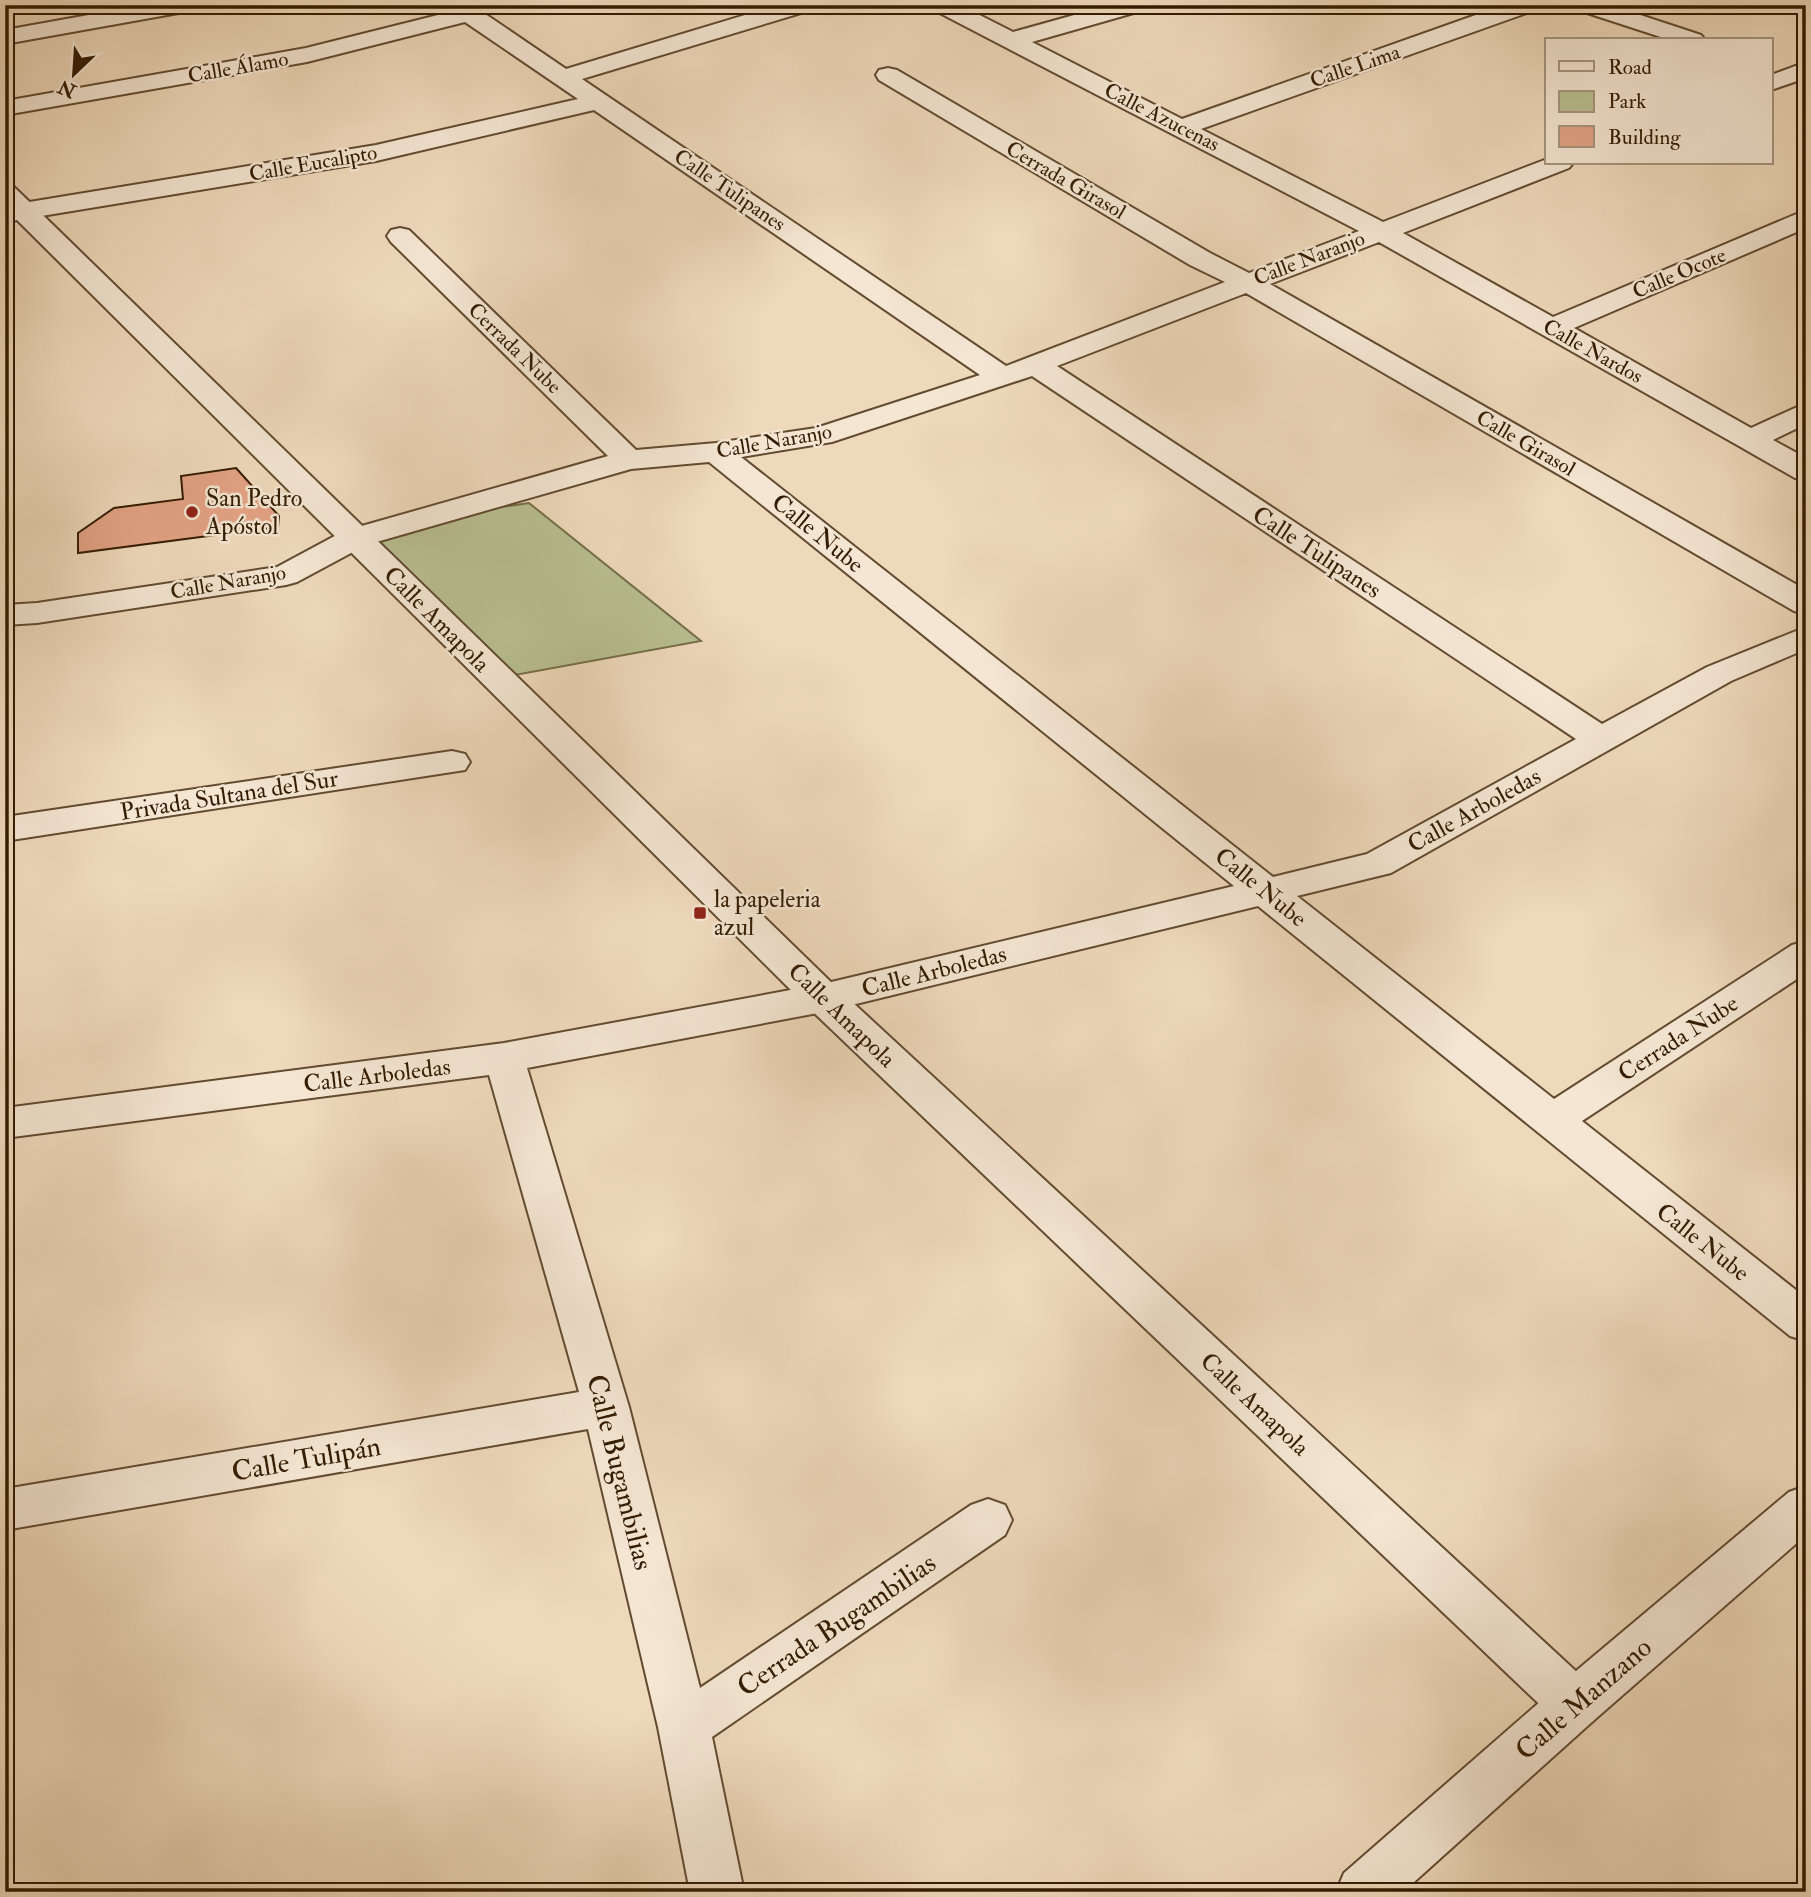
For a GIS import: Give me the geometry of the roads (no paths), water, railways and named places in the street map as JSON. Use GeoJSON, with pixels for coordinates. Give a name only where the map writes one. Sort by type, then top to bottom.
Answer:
{"type":"FeatureCollection","features":[{"type":"Feature","properties":{"kind":"street"},"geometry":{"type":"LineString","coordinates":[[5,37],[184,5]]}},
{"type":"Feature","properties":{"kind":"street"},"geometry":{"type":"LineString","coordinates":[[564,77],[803,5]]}},
{"type":"Feature","properties":{"kind":"street","name":"Calle Azucenas"},"geometry":{"type":"LineString","coordinates":[[942,5],[1380,231]]}},
{"type":"Feature","properties":{"kind":"street"},"geometry":{"type":"LineString","coordinates":[[1012,40],[1136,5]]}},
{"type":"Feature","properties":{"kind":"street","name":"Calle Lima"},"geometry":{"type":"LineString","coordinates":[[1182,127],[1527,5]]}},
{"type":"Feature","properties":{"kind":"street"},"geometry":{"type":"LineString","coordinates":[[1586,5],[1687,38]]}},
{"type":"Feature","properties":{"kind":"street"},"geometry":{"type":"LineString","coordinates":[[1633,20],[1669,5]]}},
{"type":"Feature","properties":{"kind":"street","name":"Calle Tulipanes"},"geometry":{"type":"LineString","coordinates":[[462,10],[600,101],[1003,377]]}},
{"type":"Feature","properties":{"kind":"street","name":"Calle Álamo"},"geometry":{"type":"LineString","coordinates":[[5,108],[307,55],[462,10]]}},
{"type":"Feature","properties":{"kind":"street","name":"Cerrada Girasol"},"geometry":{"type":"LineString","coordinates":[[888,75],[1200,259],[1247,282]]}},
{"type":"Feature","properties":{"kind":"street","name":"Calle Eucalipto"},"geometry":{"type":"LineString","coordinates":[[11,206],[376,153],[600,101]]}},
{"type":"Feature","properties":{"kind":"street","name":"Calle Naranjo"},"geometry":{"type":"LineString","coordinates":[[5,615],[37,614],[286,575],[355,538],[629,460],[716,452],[821,436],[1003,377],[1557,164]]}},
{"type":"Feature","properties":{"kind":"street","name":"Calle Amapola"},"geometry":{"type":"LineString","coordinates":[[11,206],[355,538],[823,998],[1575,1704]]}},
{"type":"Feature","properties":{"kind":"street","name":"Calle Ocote"},"geometry":{"type":"LineString","coordinates":[[1551,328],[1806,218]]}},
{"type":"Feature","properties":{"kind":"street","name":"Calle Nardos"},"geometry":{"type":"LineString","coordinates":[[1380,231],[1806,471]]}},
{"type":"Feature","properties":{"kind":"street","name":"Cerrada Nube"},"geometry":{"type":"LineString","coordinates":[[400,236],[629,460]]}},
{"type":"Feature","properties":{"kind":"street","name":"Calle Girasol"},"geometry":{"type":"LineString","coordinates":[[1247,282],[1806,604]]}},
{"type":"Feature","properties":{"kind":"street","name":"Calle Tulipanes"},"geometry":{"type":"LineString","coordinates":[[1035,365],[1600,739]]}},
{"type":"Feature","properties":{"kind":"street"},"geometry":{"type":"LineString","coordinates":[[1750,440],[1806,412]]}},
{"type":"Feature","properties":{"kind":"street","name":"Calle Nube"},"geometry":{"type":"LineString","coordinates":[[716,452],[1806,1323]]}},
{"type":"Feature","properties":{"kind":"street","name":"Calle Arboledas"},"geometry":{"type":"LineString","coordinates":[[5,1123],[503,1058],[823,998],[1378,864],[1719,674],[1806,637]]}},
{"type":"Feature","properties":{"kind":"street","name":"Privada Sultana del Sur"},"geometry":{"type":"LineString","coordinates":[[5,829],[452,762]]}},
{"type":"Feature","properties":{"kind":"street","name":"Cerrada Nube"},"geometry":{"type":"LineString","coordinates":[[1551,1121],[1806,954]]}},
{"type":"Feature","properties":{"kind":"street","name":"Calle Bugambilias"},"geometry":{"type":"LineString","coordinates":[[503,1058],[606,1407],[684,1727],[717,1892]]}},
{"type":"Feature","properties":{"kind":"street","name":"Calle Tulipán"},"geometry":{"type":"LineString","coordinates":[[5,1510],[606,1407]]}},
{"type":"Feature","properties":{"kind":"street","name":"Calle Manzano"},"geometry":{"type":"LineString","coordinates":[[1363,1892],[1575,1704],[1806,1506]]}},
{"type":"Feature","properties":{"kind":"street","name":"Cerrada Bugambilias"},"geometry":{"type":"LineString","coordinates":[[684,1727],[988,1520]]}},
{"type":"Feature","properties":{"kind":"place","name":"San Pedro Apóstol"},"geometry":{"type":"Point","coordinates":[192,512]}},
{"type":"Feature","properties":{"kind":"place","name":"la papeleria azul"},"geometry":{"type":"Point","coordinates":[700,913]}}]}
